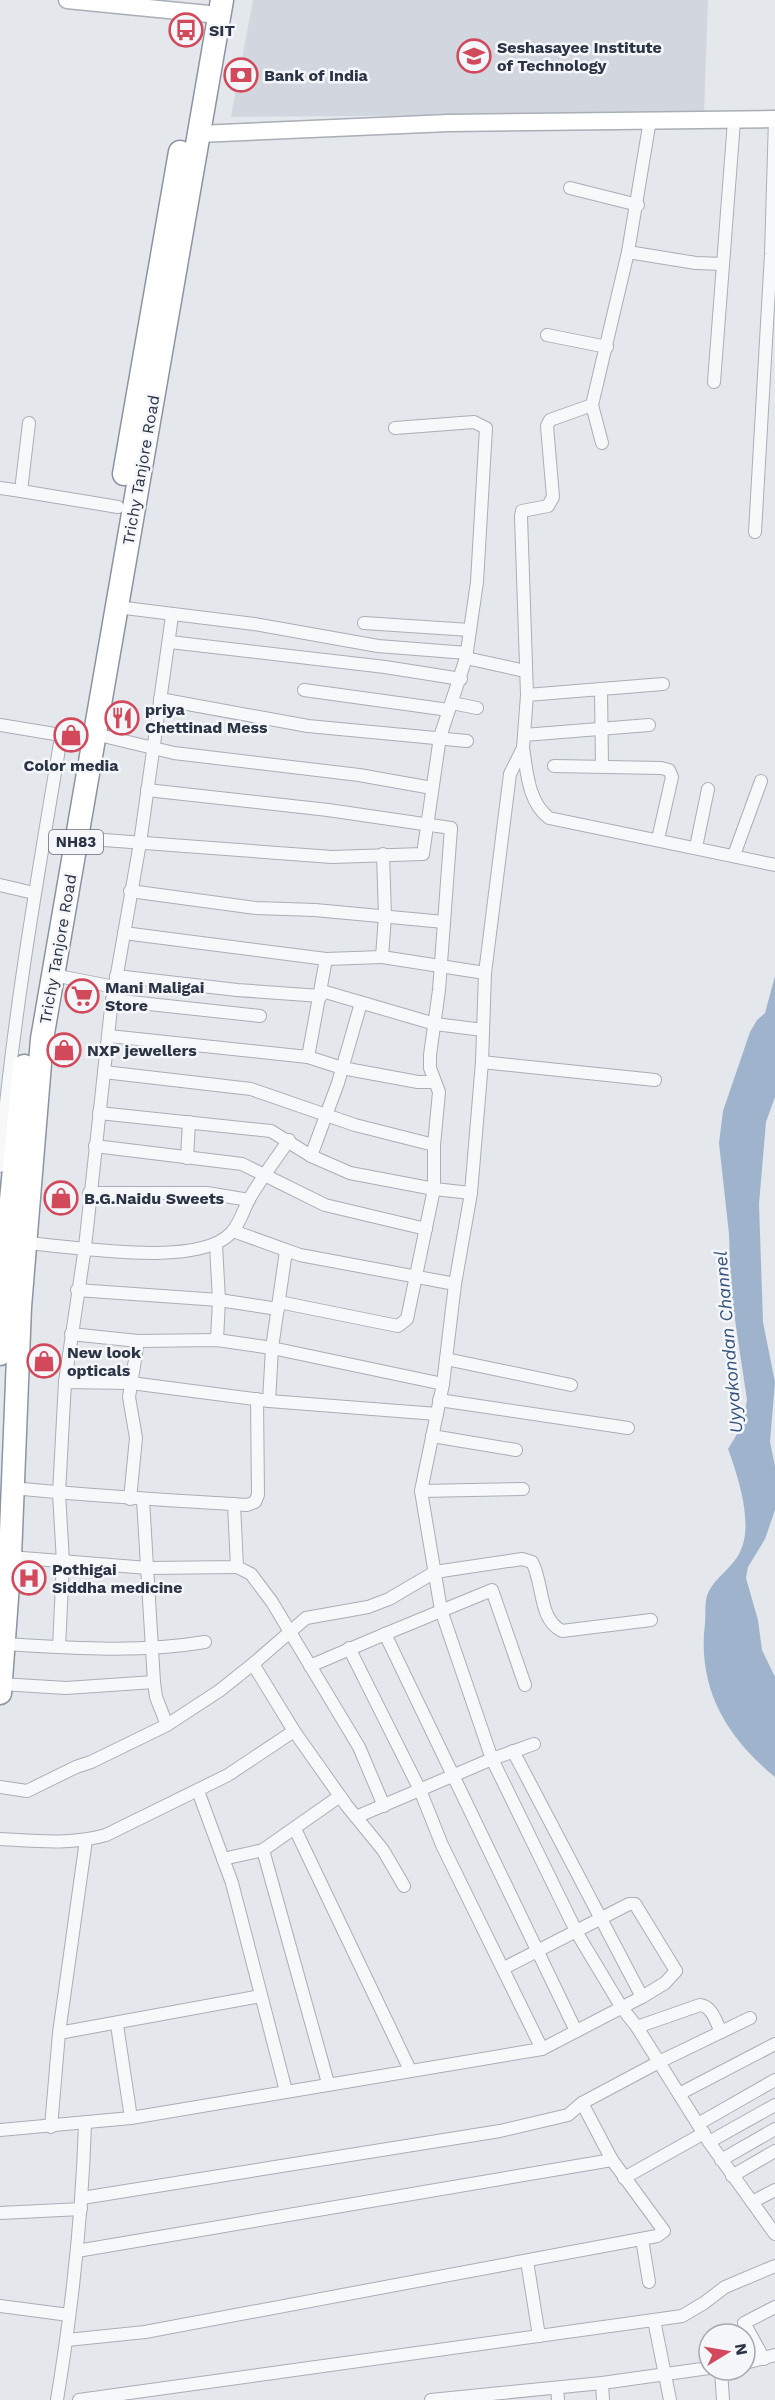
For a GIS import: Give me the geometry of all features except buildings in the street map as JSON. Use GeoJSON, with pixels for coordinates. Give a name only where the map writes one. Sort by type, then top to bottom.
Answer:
{"type":"FeatureCollection","features":[{"type":"Feature","properties":{"kind":"highway","name":"Trichy Tanjore Road"},"geometry":{"type":"LineString","coordinates":[[0,1689],[10,1557],[25,1243],[42,1039],[77,838],[78,737],[117,607],[198,134],[213,7]]}},
{"type":"Feature","properties":{"kind":"highway","name":"Trichy Tanjore Road"},"geometry":{"type":"LineString","coordinates":[[0,1354],[8,1231],[27,1037],[118,507],[213,7]]}},
{"type":"Feature","properties":{"kind":"street"},"geometry":{"type":"LineString","coordinates":[[67,0],[213,7]]}},
{"type":"Feature","properties":{"kind":"street"},"geometry":{"type":"LineString","coordinates":[[198,134],[448,123],[775,119],[771,254],[755,532]]}},
{"type":"Feature","properties":{"kind":"street"},"geometry":{"type":"LineString","coordinates":[[602,443],[592,405],[638,205],[650,120]]}},
{"type":"Feature","properties":{"kind":"street"},"geometry":{"type":"LineString","coordinates":[[714,382],[734,120]]}},
{"type":"Feature","properties":{"kind":"street"},"geometry":{"type":"LineString","coordinates":[[570,188],[638,205]]}},
{"type":"Feature","properties":{"kind":"street"},"geometry":{"type":"LineString","coordinates":[[628,252],[696,263],[723,264]]}},
{"type":"Feature","properties":{"kind":"street"},"geometry":{"type":"LineString","coordinates":[[547,335],[607,347]]}},
{"type":"Feature","properties":{"kind":"street"},"geometry":{"type":"LineString","coordinates":[[592,405],[550,420],[547,426],[553,497],[548,506],[528,508],[522,511],[521,516],[527,695],[524,742],[530,792],[543,814],[549,818],[775,864]]}},
{"type":"Feature","properties":{"kind":"street"},"geometry":{"type":"LineString","coordinates":[[77,838],[332,857],[423,854],[440,737],[461,679],[467,655],[477,582],[486,428],[474,422],[395,428]]}},
{"type":"Feature","properties":{"kind":"street"},"geometry":{"type":"LineString","coordinates":[[21,491],[29,423]]}},
{"type":"Feature","properties":{"kind":"street"},"geometry":{"type":"LineString","coordinates":[[0,488],[118,507]]}},
{"type":"Feature","properties":{"kind":"street"},"geometry":{"type":"LineString","coordinates":[[117,607],[254,624],[378,646],[467,655],[525,670]]}},
{"type":"Feature","properties":{"kind":"street"},"geometry":{"type":"LineString","coordinates":[[59,1647],[63,1562],[59,1493],[65,1382],[85,1247],[89,1193],[112,1000],[140,843],[172,615]]}},
{"type":"Feature","properties":{"kind":"street"},"geometry":{"type":"LineString","coordinates":[[364,623],[470,630]]}},
{"type":"Feature","properties":{"kind":"street"},"geometry":{"type":"LineString","coordinates":[[170,642],[384,667],[461,679]]}},
{"type":"Feature","properties":{"kind":"street"},"geometry":{"type":"LineString","coordinates":[[527,695],[663,684]]}},
{"type":"Feature","properties":{"kind":"street"},"geometry":{"type":"LineString","coordinates":[[601,689],[600,728],[603,766]]}},
{"type":"Feature","properties":{"kind":"street"},"geometry":{"type":"LineString","coordinates":[[304,690],[477,708]]}},
{"type":"Feature","properties":{"kind":"street"},"geometry":{"type":"LineString","coordinates":[[160,699],[308,726],[467,741]]}},
{"type":"Feature","properties":{"kind":"street"},"geometry":{"type":"LineString","coordinates":[[0,725],[152,747],[174,753],[360,775],[432,788]]}},
{"type":"Feature","properties":{"kind":"street"},"geometry":{"type":"LineString","coordinates":[[524,742],[600,728],[649,725]]}},
{"type":"Feature","properties":{"kind":"street"},"geometry":{"type":"LineString","coordinates":[[0,1166],[5,1092],[34,893],[78,737]]}},
{"type":"Feature","properties":{"kind":"street"},"geometry":{"type":"LineString","coordinates":[[524,742],[510,774],[485,973],[482,1062],[471,1192],[455,1284],[443,1384],[421,1491],[441,1610],[492,1759],[577,1933],[622,2008],[637,2027],[704,2133],[732,2175],[774,2230]]}},
{"type":"Feature","properties":{"kind":"street"},"geometry":{"type":"LineString","coordinates":[[554,766],[669,770],[672,777],[658,839]]}},
{"type":"Feature","properties":{"kind":"street"},"geometry":{"type":"LineString","coordinates":[[734,855],[761,781]]}},
{"type":"Feature","properties":{"kind":"street"},"geometry":{"type":"LineString","coordinates":[[696,847],[708,789]]}},
{"type":"Feature","properties":{"kind":"street"},"geometry":{"type":"LineString","coordinates":[[77,1290],[278,1306],[398,1326],[407,1319],[434,1190],[434,1145],[439,1107],[438,1086],[430,1068],[451,828],[328,810],[147,790]]}},
{"type":"Feature","properties":{"kind":"street"},"geometry":{"type":"LineString","coordinates":[[382,957],[385,916],[383,854]]}},
{"type":"Feature","properties":{"kind":"street"},"geometry":{"type":"LineString","coordinates":[[0,885],[34,893]]}},
{"type":"Feature","properties":{"kind":"street"},"geometry":{"type":"LineString","coordinates":[[130,891],[256,908],[444,922]]}},
{"type":"Feature","properties":{"kind":"street"},"geometry":{"type":"LineString","coordinates":[[124,933],[326,958],[382,957],[439,968],[485,973]]}},
{"type":"Feature","properties":{"kind":"street"},"geometry":{"type":"LineString","coordinates":[[308,1057],[326,958]]}},
{"type":"Feature","properties":{"kind":"street"},"geometry":{"type":"LineString","coordinates":[[53,975],[237,990],[321,994],[435,1024],[483,1030]]}},
{"type":"Feature","properties":{"kind":"street"},"geometry":{"type":"LineString","coordinates":[[112,1000],[260,1016]]}},
{"type":"Feature","properties":{"kind":"street"},"geometry":{"type":"LineString","coordinates":[[311,1156],[342,1068],[361,1003]]}},
{"type":"Feature","properties":{"kind":"street"},"geometry":{"type":"LineString","coordinates":[[109,1036],[308,1057],[342,1068],[418,1082],[435,1082]]}},
{"type":"Feature","properties":{"kind":"street"},"geometry":{"type":"LineString","coordinates":[[482,1062],[655,1080]]}},
{"type":"Feature","properties":{"kind":"street"},"geometry":{"type":"LineString","coordinates":[[104,1072],[251,1089],[326,1113],[355,1125],[434,1145]]}},
{"type":"Feature","properties":{"kind":"street"},"geometry":{"type":"LineString","coordinates":[[99,1113],[272,1131],[311,1156],[350,1173],[434,1190],[471,1192]]}},
{"type":"Feature","properties":{"kind":"street"},"geometry":{"type":"LineString","coordinates":[[188,1158],[189,1122]]}},
{"type":"Feature","properties":{"kind":"street"},"geometry":{"type":"LineString","coordinates":[[25,1243],[150,1253],[186,1252],[216,1245],[233,1231],[249,1200],[288,1140]]}},
{"type":"Feature","properties":{"kind":"street"},"geometry":{"type":"LineString","coordinates":[[95,1146],[242,1164],[326,1205],[426,1229]]}},
{"type":"Feature","properties":{"kind":"street"},"geometry":{"type":"LineString","coordinates":[[89,1193],[207,1194],[249,1200]]}},
{"type":"Feature","properties":{"kind":"street"},"geometry":{"type":"LineString","coordinates":[[233,1231],[286,1251],[455,1284]]}},
{"type":"Feature","properties":{"kind":"street"},"geometry":{"type":"LineString","coordinates":[[216,1245],[219,1300],[217,1340]]}},
{"type":"Feature","properties":{"kind":"street"},"geometry":{"type":"LineString","coordinates":[[12,1488],[137,1500],[191,1500],[247,1505],[255,1502],[258,1496],[263,1400],[286,1251]]}},
{"type":"Feature","properties":{"kind":"street"},"geometry":{"type":"LineString","coordinates":[[71,1334],[138,1341],[217,1340],[272,1348],[443,1384]]}},
{"type":"Feature","properties":{"kind":"street"},"geometry":{"type":"LineString","coordinates":[[138,1341],[128,1405],[136,1438],[137,1500],[148,1568],[154,1682],[156,1697],[167,1725]]}},
{"type":"Feature","properties":{"kind":"street"},"geometry":{"type":"LineString","coordinates":[[446,1359],[571,1385]]}},
{"type":"Feature","properties":{"kind":"street"},"geometry":{"type":"LineString","coordinates":[[65,1382],[131,1383],[263,1400],[437,1414]]}},
{"type":"Feature","properties":{"kind":"street"},"geometry":{"type":"LineString","coordinates":[[439,1400],[628,1428]]}},
{"type":"Feature","properties":{"kind":"street"},"geometry":{"type":"LineString","coordinates":[[432,1436],[516,1450]]}},
{"type":"Feature","properties":{"kind":"street"},"geometry":{"type":"LineString","coordinates":[[421,1491],[523,1489]]}},
{"type":"Feature","properties":{"kind":"street"},"geometry":{"type":"LineString","coordinates":[[234,1504],[237,1567]]}},
{"type":"Feature","properties":{"kind":"street"},"geometry":{"type":"LineString","coordinates":[[10,1557],[148,1568],[237,1567],[251,1574],[359,1747],[384,1806]]}},
{"type":"Feature","properties":{"kind":"street"},"geometry":{"type":"LineString","coordinates":[[0,1787],[27,1791],[167,1725],[219,1691],[306,1618],[368,1607],[389,1599],[435,1572],[522,1559],[532,1562],[538,1573],[548,1619],[562,1631],[651,1620]]}},
{"type":"Feature","properties":{"kind":"street"},"geometry":{"type":"LineString","coordinates":[[310,1666],[492,1590],[525,1685]]}},
{"type":"Feature","properties":{"kind":"street"},"geometry":{"type":"LineString","coordinates":[[385,1634],[576,2031]]}},
{"type":"Feature","properties":{"kind":"street"},"geometry":{"type":"LineString","coordinates":[[5,1644],[59,1647],[152,1647],[205,1642]]}},
{"type":"Feature","properties":{"kind":"street"},"geometry":{"type":"LineString","coordinates":[[349,1648],[420,1790],[442,1845],[542,2049]]}},
{"type":"Feature","properties":{"kind":"street"},"geometry":{"type":"LineString","coordinates":[[253,1664],[294,1731],[383,1851],[404,1886]]}},
{"type":"Feature","properties":{"kind":"street"},"geometry":{"type":"LineString","coordinates":[[0,1689],[66,1688],[154,1682]]}},
{"type":"Feature","properties":{"kind":"street"},"geometry":{"type":"LineString","coordinates":[[0,1839],[86,1840],[106,1835],[198,1791],[294,1731]]}},
{"type":"Feature","properties":{"kind":"street"},"geometry":{"type":"LineString","coordinates":[[356,1817],[452,1775],[534,1744]]}},
{"type":"Feature","properties":{"kind":"street"},"geometry":{"type":"LineString","coordinates":[[513,1751],[642,1996]]}},
{"type":"Feature","properties":{"kind":"street"},"geometry":{"type":"LineString","coordinates":[[198,1791],[223,1859],[286,2091]]}},
{"type":"Feature","properties":{"kind":"street"},"geometry":{"type":"LineString","coordinates":[[223,1859],[263,1850],[340,1796]]}},
{"type":"Feature","properties":{"kind":"street"},"geometry":{"type":"LineString","coordinates":[[295,1829],[410,2070]]}},
{"type":"Feature","properties":{"kind":"street"},"geometry":{"type":"LineString","coordinates":[[51,2127],[59,2033],[86,1840]]}},
{"type":"Feature","properties":{"kind":"street"},"geometry":{"type":"LineString","coordinates":[[263,1850],[328,2083]]}},
{"type":"Feature","properties":{"kind":"street"},"geometry":{"type":"LineString","coordinates":[[0,2130],[86,2124],[131,2118],[328,2083],[542,2049],[622,2008],[675,1975],[674,1966],[635,1904],[629,1904],[577,1933],[504,1968]]}},
{"type":"Feature","properties":{"kind":"street"},"geometry":{"type":"LineString","coordinates":[[59,2033],[117,2025],[261,1996]]}},
{"type":"Feature","properties":{"kind":"street"},"geometry":{"type":"LineString","coordinates":[[637,2027],[692,2007],[705,2006],[721,2032]]}},
{"type":"Feature","properties":{"kind":"street"},"geometry":{"type":"LineString","coordinates":[[0,2213],[82,2204],[500,2131],[568,2115],[582,2103],[659,2062],[750,2018]]}},
{"type":"Feature","properties":{"kind":"street"},"geometry":{"type":"LineString","coordinates":[[117,2025],[131,2118]]}},
{"type":"Feature","properties":{"kind":"street"},"geometry":{"type":"LineString","coordinates":[[680,2094],[775,2044]]}},
{"type":"Feature","properties":{"kind":"street"},"geometry":{"type":"LineString","coordinates":[[624,2178],[704,2133],[775,2080]]}},
{"type":"Feature","properties":{"kind":"street"},"geometry":{"type":"LineString","coordinates":[[67,2340],[145,2332],[663,2234],[664,2231],[612,2160],[582,2103]]}},
{"type":"Feature","properties":{"kind":"street"},"geometry":{"type":"LineString","coordinates":[[704,2133],[775,2105]]}},
{"type":"Feature","properties":{"kind":"street"},"geometry":{"type":"LineString","coordinates":[[57,2400],[67,2340],[82,2204],[86,2124]]}},
{"type":"Feature","properties":{"kind":"street"},"geometry":{"type":"LineString","coordinates":[[722,2160],[775,2129]]}},
{"type":"Feature","properties":{"kind":"street"},"geometry":{"type":"LineString","coordinates":[[732,2175],[775,2151]]}},
{"type":"Feature","properties":{"kind":"street"},"geometry":{"type":"LineString","coordinates":[[77,2251],[612,2160]]}},
{"type":"Feature","properties":{"kind":"street"},"geometry":{"type":"LineString","coordinates":[[752,2202],[775,2190]]}},
{"type":"Feature","properties":{"kind":"street"},"geometry":{"type":"LineString","coordinates":[[642,2239],[649,2282]]}},
{"type":"Feature","properties":{"kind":"street"},"geometry":{"type":"LineString","coordinates":[[527,2260],[539,2336]]}},
{"type":"Feature","properties":{"kind":"street"},"geometry":{"type":"LineString","coordinates":[[79,2400],[682,2316],[704,2304],[725,2287],[775,2266]]}},
{"type":"Feature","properties":{"kind":"street"},"geometry":{"type":"LineString","coordinates":[[0,2306],[69,2315]]}},
{"type":"Feature","properties":{"kind":"street"},"geometry":{"type":"LineString","coordinates":[[769,2357],[744,2323],[775,2307]]}},
{"type":"Feature","properties":{"kind":"street"},"geometry":{"type":"LineString","coordinates":[[654,2320],[670,2400]]}},
{"type":"Feature","properties":{"kind":"street"},"geometry":{"type":"LineString","coordinates":[[431,2400],[557,2394],[602,2383],[697,2368]]}},
{"type":"Feature","properties":{"kind":"street"},"geometry":{"type":"LineString","coordinates":[[722,2382],[723,2400]]}},
{"type":"Feature","properties":{"kind":"street"},"geometry":{"type":"LineString","coordinates":[[602,2383],[603,2400]]}},
{"type":"Feature","properties":{"kind":"shaded area","name":"Seshasayee Institute of Technology"},"geometry":{"type":"Polygon","coordinates":[[[253,0],[708,0],[704,113],[231,117],[253,0]]]}},
{"type":"Feature","properties":{"kind":"water"},"geometry":{"type":"Polygon","coordinates":[[[775,976],[775,1097],[766,1122],[759,1204],[763,1322],[775,1382],[770,1442],[775,1466],[775,1510],[765,1539],[748,1567],[746,1578],[758,1620],[762,1650],[775,1677],[775,1777],[742,1745],[729,1728],[711,1690],[704,1647],[707,1594],[740,1552],[745,1528],[743,1500],[728,1449],[742,1426],[747,1400],[731,1293],[729,1234],[719,1143],[723,1111],[750,1032],[757,1020],[765,1013],[775,976]]]}},
{"type":"Feature","properties":{"kind":"place","name":"SIT"},"geometry":{"type":"Point","coordinates":[186,30]}},
{"type":"Feature","properties":{"kind":"place","name":"Seshasayee Institute of Technology"},"geometry":{"type":"Point","coordinates":[474,56]}},
{"type":"Feature","properties":{"kind":"place","name":"Bank of India"},"geometry":{"type":"Point","coordinates":[241,75]}},
{"type":"Feature","properties":{"kind":"place","name":"priya Chettinad Mess"},"geometry":{"type":"Point","coordinates":[122,718]}},
{"type":"Feature","properties":{"kind":"place","name":"Color media"},"geometry":{"type":"Point","coordinates":[71,735]}},
{"type":"Feature","properties":{"kind":"place","name":"Mani Maligai Store"},"geometry":{"type":"Point","coordinates":[82,996]}},
{"type":"Feature","properties":{"kind":"place","name":"NXP jewellers"},"geometry":{"type":"Point","coordinates":[64,1050]}},
{"type":"Feature","properties":{"kind":"place","name":"B.G.Naidu Sweets"},"geometry":{"type":"Point","coordinates":[61,1198]}},
{"type":"Feature","properties":{"kind":"place","name":"New look opticals"},"geometry":{"type":"Point","coordinates":[44,1361]}},
{"type":"Feature","properties":{"kind":"place","name":"Pothigai Siddha medicine"},"geometry":{"type":"Point","coordinates":[29,1578]}},
{"type":"Feature","properties":{"kind":"water label","name":"Uyyakondan Channel"},"geometry":{"type":"Point","coordinates":[728,1342]}}]}
